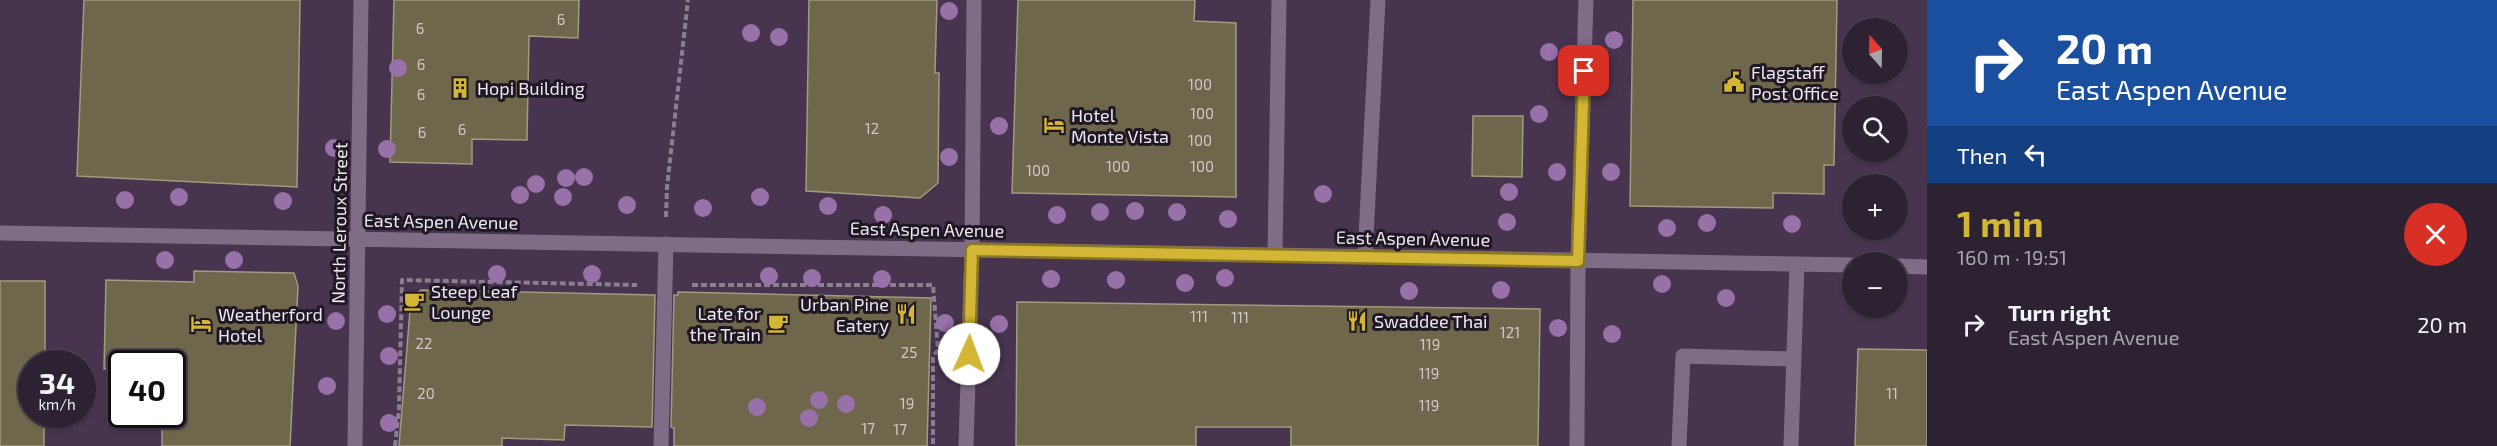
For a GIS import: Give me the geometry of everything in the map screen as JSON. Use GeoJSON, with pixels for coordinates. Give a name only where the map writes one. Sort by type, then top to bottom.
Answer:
{"type":"FeatureCollection","features":[{"type":"Feature","properties":{"kind":"street","name":"North Leroux Street"},"geometry":{"type":"LineString","coordinates":[[355,446],[361,0]]}},
{"type":"Feature","properties":{"kind":"street"},"geometry":{"type":"LineString","coordinates":[[966,446],[972,250],[974,0]]}},
{"type":"Feature","properties":{"kind":"street"},"geometry":{"type":"LineString","coordinates":[[1275,255],[1279,0]]}},
{"type":"Feature","properties":{"kind":"street"},"geometry":{"type":"LineString","coordinates":[[1365,257],[1378,0]]}},
{"type":"Feature","properties":{"kind":"street"},"geometry":{"type":"LineString","coordinates":[[1577,446],[1578,261],[1586,0]]}},
{"type":"Feature","properties":{"kind":"street","name":"East Aspen Avenue"},"geometry":{"type":"LineString","coordinates":[[0,233],[1842,265]]}},
{"type":"Feature","properties":{"kind":"street"},"geometry":{"type":"LineString","coordinates":[[661,446],[666,244]]}},
{"type":"Feature","properties":{"kind":"street"},"geometry":{"type":"LineString","coordinates":[[1791,446],[1797,264]]}},
{"type":"Feature","properties":{"kind":"street"},"geometry":{"type":"LineString","coordinates":[[1908,266],[1927,267]]}},
{"type":"Feature","properties":{"kind":"street"},"geometry":{"type":"LineString","coordinates":[[1679,446],[1683,356],[1793,358]]}},
{"type":"Feature","properties":{"kind":"path"},"geometry":{"type":"LineString","coordinates":[[666,244],[667,187],[688,0]]}},
{"type":"Feature","properties":{"kind":"shaded area"},"geometry":{"type":"Polygon","coordinates":[[[0,0],[1927,0],[1927,446],[0,446],[0,0]]]}},
{"type":"Feature","properties":{"kind":"building"},"geometry":{"type":"Polygon","coordinates":[[[84,0],[300,0],[297,187],[77,176],[84,0]]]}},
{"type":"Feature","properties":{"kind":"building","name":"Hopi Building"},"geometry":{"type":"Polygon","coordinates":[[[394,0],[579,0],[578,38],[529,36],[527,140],[472,139],[472,164],[390,162],[394,0]]]}},
{"type":"Feature","properties":{"kind":"building"},"geometry":{"type":"Polygon","coordinates":[[[809,0],[937,0],[935,73],[939,73],[938,183],[920,198],[806,191],[809,0]]]}},
{"type":"Feature","properties":{"kind":"building"},"geometry":{"type":"Polygon","coordinates":[[[1018,0],[1195,0],[1194,21],[1236,23],[1236,197],[1012,193],[1018,0]]]}},
{"type":"Feature","properties":{"kind":"building","name":"Flagstaff Post Office"},"geometry":{"type":"Polygon","coordinates":[[[1633,0],[1837,0],[1834,165],[1824,165],[1824,194],[1773,193],[1773,208],[1630,206],[1633,0]]]}},
{"type":"Feature","properties":{"kind":"building"},"geometry":{"type":"Polygon","coordinates":[[[1473,116],[1523,116],[1522,177],[1472,176],[1473,116]]]}},
{"type":"Feature","properties":{"kind":"building","name":"Weatherford Hotel"},"geometry":{"type":"Polygon","coordinates":[[[194,271],[294,273],[298,286],[290,446],[162,446],[162,428],[186,428],[186,350],[108,350],[108,369],[104,369],[106,280],[194,282],[194,271]]]}},
{"type":"Feature","properties":{"kind":"building"},"geometry":{"type":"Polygon","coordinates":[[[0,281],[45,281],[45,350],[18,350],[18,428],[44,428],[44,446],[0,446],[0,281]]]}},
{"type":"Feature","properties":{"kind":"building"},"geometry":{"type":"Polygon","coordinates":[[[421,290],[655,295],[652,427],[565,425],[564,440],[502,438],[502,446],[399,446],[411,298],[421,290]]]}},
{"type":"Feature","properties":{"kind":"building"},"geometry":{"type":"Polygon","coordinates":[[[678,292],[931,298],[927,446],[674,446],[674,428],[671,427],[674,295],[678,295],[678,292]]]}},
{"type":"Feature","properties":{"kind":"building"},"geometry":{"type":"Polygon","coordinates":[[[1017,302],[1540,309],[1538,446],[1291,446],[1291,427],[1196,427],[1196,446],[1016,446],[1017,302]]]}},
{"type":"Feature","properties":{"kind":"building"},"geometry":{"type":"Polygon","coordinates":[[[1858,349],[1927,350],[1927,446],[1855,446],[1858,349]]]}},
{"type":"Feature","properties":{"kind":"place","name":"Flagstaff Post Office"},"geometry":{"type":"Point","coordinates":[1734,82]}},
{"type":"Feature","properties":{"kind":"place","name":"Hopi Building"},"geometry":{"type":"Point","coordinates":[460,88]}},
{"type":"Feature","properties":{"kind":"place","name":"Hotel Monte Vista"},"geometry":{"type":"Point","coordinates":[1054,125]}},
{"type":"Feature","properties":{"kind":"place","name":"Steep Leaf Lounge"},"geometry":{"type":"Point","coordinates":[414,301]}},
{"type":"Feature","properties":{"kind":"place","name":"Urban Pine Eatery"},"geometry":{"type":"Point","coordinates":[906,314]}},
{"type":"Feature","properties":{"kind":"place","name":"Swaddee Thai"},"geometry":{"type":"Point","coordinates":[1357,321]}},
{"type":"Feature","properties":{"kind":"place","name":"Late for the Train"},"geometry":{"type":"Point","coordinates":[778,323]}},
{"type":"Feature","properties":{"kind":"place","name":"Weatherford Hotel"},"geometry":{"type":"Point","coordinates":[201,324]}},
{"type":"Feature","properties":{"kind":"route"},"geometry":{"type":"LineString","coordinates":[[969,354],[972,250],[1578,261],[1584,71]]}}]}
